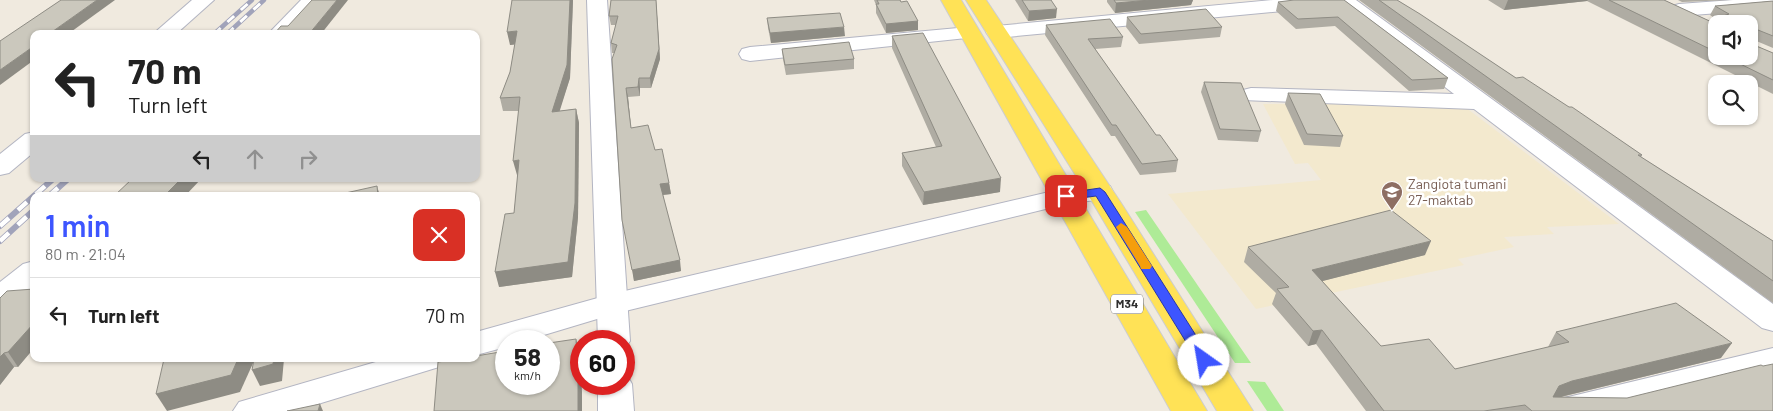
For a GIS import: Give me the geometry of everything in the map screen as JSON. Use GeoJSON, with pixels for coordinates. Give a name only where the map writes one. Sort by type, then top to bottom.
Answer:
{"type":"FeatureCollection","features":[{"type":"Feature","properties":{"kind":"main road","name":"M34"},"geometry":{"type":"LineString","coordinates":[[950,0],[982,32],[1100,192],[1235,411]]}},
{"type":"Feature","properties":{"kind":"main road","name":"M34"},"geometry":{"type":"LineString","coordinates":[[976,0],[982,32],[1066,196],[1189,411]]}},
{"type":"Feature","properties":{"kind":"street"},"geometry":{"type":"LineString","coordinates":[[168,30],[204,0]]}},
{"type":"Feature","properties":{"kind":"street"},"geometry":{"type":"LineString","coordinates":[[282,30],[312,0]]}},
{"type":"Feature","properties":{"kind":"street"},"geometry":{"type":"LineString","coordinates":[[597,0],[613,330]]}},
{"type":"Feature","properties":{"kind":"street"},"geometry":{"type":"LineString","coordinates":[[750,54],[1320,0]]}},
{"type":"Feature","properties":{"kind":"street"},"geometry":{"type":"LineString","coordinates":[[1343,0],[1773,320]]}},
{"type":"Feature","properties":{"kind":"street"},"geometry":{"type":"LineString","coordinates":[[1659,0],[1708,24]]}},
{"type":"Feature","properties":{"kind":"street"},"geometry":{"type":"LineString","coordinates":[[1679,10],[1773,3]]}},
{"type":"Feature","properties":{"kind":"street"},"geometry":{"type":"LineString","coordinates":[[1251,95],[1480,102]]}},
{"type":"Feature","properties":{"kind":"street"},"geometry":{"type":"LineString","coordinates":[[0,167],[30,143]]}},
{"type":"Feature","properties":{"kind":"street"},"geometry":{"type":"LineString","coordinates":[[480,343],[612,304],[1066,196],[1100,192]]}},
{"type":"Feature","properties":{"kind":"street"},"geometry":{"type":"LineString","coordinates":[[0,297],[30,274]]}},
{"type":"Feature","properties":{"kind":"street"},"geometry":{"type":"LineString","coordinates":[[1564,411],[1773,360]]}},
{"type":"Feature","properties":{"kind":"street"},"geometry":{"type":"LineString","coordinates":[[251,411],[417,362]]}},
{"type":"Feature","properties":{"kind":"street"},"geometry":{"type":"LineString","coordinates":[[615,395],[616,411]]}},
{"type":"Feature","properties":{"kind":"shaded area","name":"Zangiota tumani 27-maktab"},"geometry":{"type":"Polygon","coordinates":[[[1263,104],[1461,104],[1619,224],[1547,227],[1554,234],[1504,237],[1514,247],[1458,259],[1464,265],[1256,309],[1168,194],[1321,180],[1308,163],[1295,164],[1263,104]]]}},
{"type":"Feature","properties":{"kind":"green space"},"geometry":{"type":"Polygon","coordinates":[[[1146,210],[1251,363],[1235,363],[1135,212],[1146,210]]]}},
{"type":"Feature","properties":{"kind":"green space"},"geometry":{"type":"Polygon","coordinates":[[[1247,381],[1265,382],[1284,411],[1267,411],[1247,381]]]}},
{"type":"Feature","properties":{"kind":"building"},"geometry":{"type":"Polygon","coordinates":[[[61,0],[97,0],[55,30],[30,30],[30,49],[0,70],[0,41],[61,0]]]}},
{"type":"Feature","properties":{"kind":"building"},"geometry":{"type":"Polygon","coordinates":[[[312,0],[337,0],[312,30],[278,30],[281,26],[288,26],[312,0]]]}},
{"type":"Feature","properties":{"kind":"building"},"geometry":{"type":"Polygon","coordinates":[[[512,0],[570,0],[567,65],[552,112],[576,109],[575,203],[568,262],[495,272],[505,214],[514,213],[519,160],[513,161],[520,97],[500,98],[510,72],[517,31],[507,32],[512,0]]]}},
{"type":"Feature","properties":{"kind":"building"},"geometry":{"type":"Polygon","coordinates":[[[611,0],[656,0],[659,49],[650,78],[639,78],[638,87],[626,88],[631,128],[648,125],[655,150],[662,149],[669,183],[660,184],[680,260],[632,270],[622,220],[612,59],[617,45],[611,43],[618,16],[609,16],[611,0]]]}},
{"type":"Feature","properties":{"kind":"building"},"geometry":{"type":"Polygon","coordinates":[[[877,0],[907,1],[918,21],[886,24],[876,4],[879,4],[877,0]]]}},
{"type":"Feature","properties":{"kind":"building"},"geometry":{"type":"Polygon","coordinates":[[[1022,0],[1051,0],[1057,9],[1029,11],[1022,0]]]}},
{"type":"Feature","properties":{"kind":"building"},"geometry":{"type":"Polygon","coordinates":[[[1114,0],[1150,0],[1116,3],[1114,0]]]}},
{"type":"Feature","properties":{"kind":"building"},"geometry":{"type":"Polygon","coordinates":[[[1294,0],[1344,0],[1448,78],[1412,80],[1338,17],[1298,19],[1278,2],[1294,0]]]}},
{"type":"Feature","properties":{"kind":"building"},"geometry":{"type":"Polygon","coordinates":[[[1379,0],[1397,0],[1516,78],[1523,77],[1569,107],[1572,107],[1642,155],[1638,155],[1773,241],[1773,281],[1379,0]]]}},
{"type":"Feature","properties":{"kind":"building"},"geometry":{"type":"Polygon","coordinates":[[[1609,0],[1664,0],[1708,20],[1708,48],[1609,0]]]}},
{"type":"Feature","properties":{"kind":"building"},"geometry":{"type":"Polygon","coordinates":[[[1773,1],[1773,36],[1758,30],[1758,15],[1726,15],[1729,14],[1715,6],[1773,1]]]}},
{"type":"Feature","properties":{"kind":"building"},"geometry":{"type":"Polygon","coordinates":[[[1206,9],[1222,27],[1141,34],[1127,17],[1206,9]]]}},
{"type":"Feature","properties":{"kind":"building"},"geometry":{"type":"Polygon","coordinates":[[[840,13],[844,27],[770,33],[767,18],[840,13]]]}},
{"type":"Feature","properties":{"kind":"building"},"geometry":{"type":"Polygon","coordinates":[[[1110,19],[1123,37],[1088,39],[1156,135],[1160,135],[1178,160],[1142,164],[1116,125],[1112,125],[1046,25],[1110,19]]]}},
{"type":"Feature","properties":{"kind":"building"},"geometry":{"type":"Polygon","coordinates":[[[923,33],[1001,178],[924,192],[902,153],[942,146],[892,36],[923,33]]]}},
{"type":"Feature","properties":{"kind":"building"},"geometry":{"type":"Polygon","coordinates":[[[849,42],[854,59],[785,65],[782,49],[849,42]]]}},
{"type":"Feature","properties":{"kind":"building"},"geometry":{"type":"Polygon","coordinates":[[[1758,47],[1773,53],[1773,80],[1742,65],[1758,65],[1758,47]]]}},
{"type":"Feature","properties":{"kind":"building"},"geometry":{"type":"Polygon","coordinates":[[[1204,82],[1241,83],[1261,131],[1220,129],[1204,82]]]}},
{"type":"Feature","properties":{"kind":"building"},"geometry":{"type":"Polygon","coordinates":[[[1288,93],[1320,94],[1343,136],[1307,134],[1288,93]]]}},
{"type":"Feature","properties":{"kind":"building"},"geometry":{"type":"Polygon","coordinates":[[[129,182],[178,182],[168,192],[118,192],[129,182]]]}},
{"type":"Feature","properties":{"kind":"building"},"geometry":{"type":"Polygon","coordinates":[[[377,186],[378,192],[350,192],[377,186]]]}},
{"type":"Feature","properties":{"kind":"building"},"geometry":{"type":"Polygon","coordinates":[[[1391,210],[1431,241],[1312,270],[1381,346],[1429,339],[1455,369],[1569,342],[1556,332],[1676,303],[1732,343],[1572,381],[1559,386],[1553,397],[1627,398],[1761,365],[1773,364],[1773,411],[1532,411],[1525,405],[1484,411],[1384,411],[1322,330],[1313,331],[1277,289],[1289,287],[1248,247],[1391,210]]]}},
{"type":"Feature","properties":{"kind":"building"},"geometry":{"type":"Polygon","coordinates":[[[30,289],[30,327],[8,352],[0,357],[0,298],[7,291],[30,289]]]}},
{"type":"Feature","properties":{"kind":"building"},"geometry":{"type":"Polygon","coordinates":[[[570,340],[570,395],[578,395],[578,411],[434,411],[438,362],[480,362],[480,355],[495,353],[495,395],[560,395],[560,341],[570,340]]]}},
{"type":"Feature","properties":{"kind":"building"},"geometry":{"type":"Polygon","coordinates":[[[163,362],[237,362],[231,375],[156,394],[163,362]]]}},
{"type":"Feature","properties":{"kind":"building"},"geometry":{"type":"Polygon","coordinates":[[[253,362],[273,362],[273,364],[252,370],[253,362]]]}},
{"type":"Feature","properties":{"kind":"building"},"geometry":{"type":"Polygon","coordinates":[[[320,404],[318,411],[287,411],[320,404]]]}},
{"type":"Feature","properties":{"kind":"railway"},"geometry":{"type":"LineString","coordinates":[[218,30],[252,0]]}},
{"type":"Feature","properties":{"kind":"railway"},"geometry":{"type":"LineString","coordinates":[[231,30],[264,0]]}},
{"type":"Feature","properties":{"kind":"railway"},"geometry":{"type":"LineString","coordinates":[[38,192],[50,182]]}},
{"type":"Feature","properties":{"kind":"railway"},"geometry":{"type":"LineString","coordinates":[[53,192],[65,182]]}},
{"type":"Feature","properties":{"kind":"railway"},"geometry":{"type":"LineString","coordinates":[[0,226],[30,199]]}},
{"type":"Feature","properties":{"kind":"railway"},"geometry":{"type":"LineString","coordinates":[[0,241],[30,214]]}},
{"type":"Feature","properties":{"kind":"slow traffic"},"geometry":{"type":"LineString","coordinates":[[1121,227],[1146,266]]}},
{"type":"Feature","properties":{"kind":"place","name":"Zangiota tumani 27-maktab"},"geometry":{"type":"Point","coordinates":[1392,211]}},
{"type":"Feature","properties":{"kind":"route"},"geometry":{"type":"LineString","coordinates":[[1066,196],[1100,192],[1204,360]]}}]}
